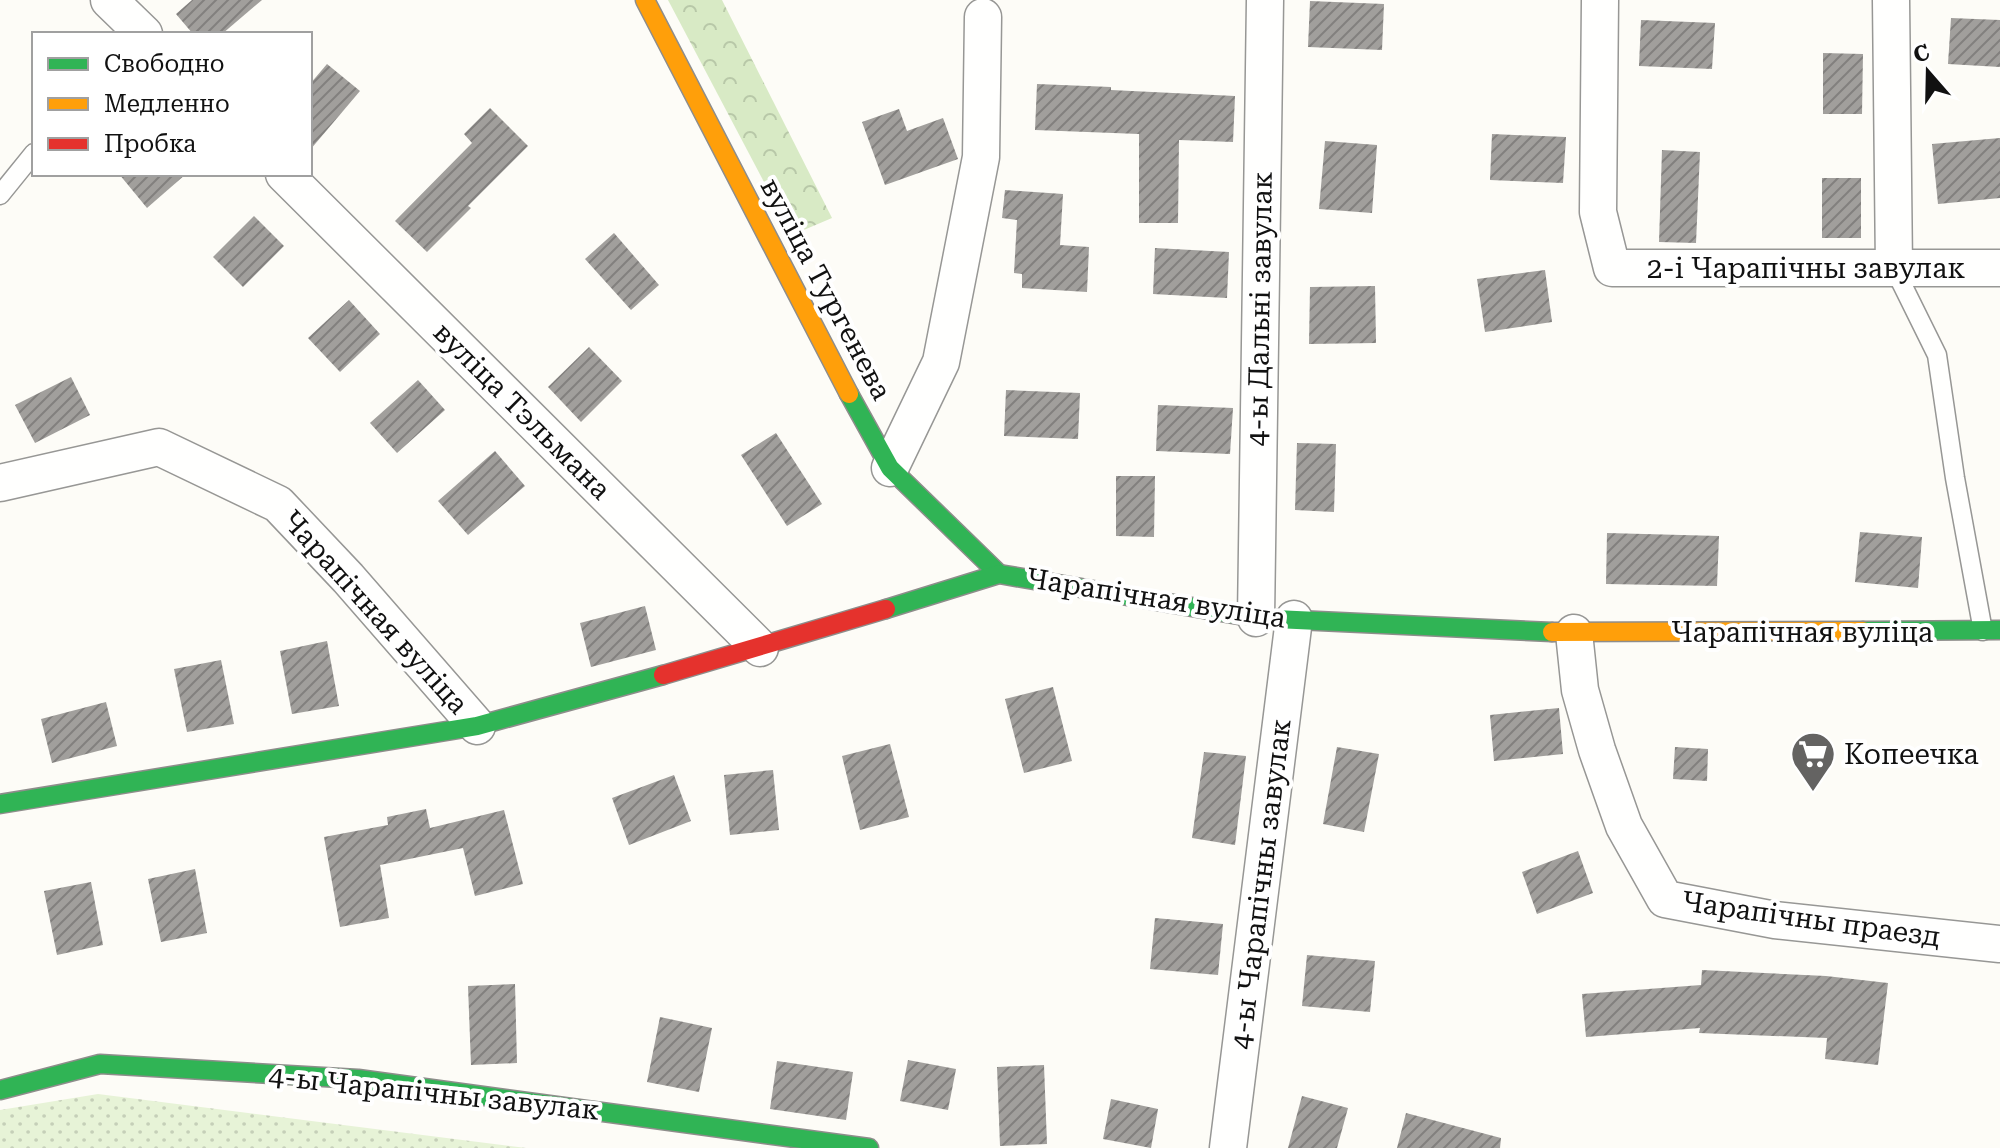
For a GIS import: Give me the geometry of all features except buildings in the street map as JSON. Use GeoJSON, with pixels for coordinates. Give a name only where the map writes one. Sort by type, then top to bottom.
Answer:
{"type":"FeatureCollection","features":[{"type":"Feature","properties":{"kind":"street"},"geometry":{"type":"LineString","coordinates":[[109,0],[138,32]]}},
{"type":"Feature","properties":{"kind":"street","name":"вуліца Тургенева"},"geometry":{"type":"LineString","coordinates":[[645,0],[823,346],[890,468],[999,574]]}},
{"type":"Feature","properties":{"kind":"street","name":"4-ы Дальні завулак"},"geometry":{"type":"LineString","coordinates":[[1256,618],[1265,0]]}},
{"type":"Feature","properties":{"kind":"street","name":"2-і Чарапічны завулак"},"geometry":{"type":"LineString","coordinates":[[1600,0],[1598,212],[1612,268],[2000,268]]}},
{"type":"Feature","properties":{"kind":"street"},"geometry":{"type":"LineString","coordinates":[[1891,0],[1894,268]]}},
{"type":"Feature","properties":{"kind":"street"},"geometry":{"type":"LineString","coordinates":[[890,468],[941,362],[981,157],[983,17]]}},
{"type":"Feature","properties":{"kind":"street","name":"вуліца Тэльмана"},"geometry":{"type":"LineString","coordinates":[[286,176],[760,648]]}},
{"type":"Feature","properties":{"kind":"street","name":"Чарапічная вуліца"},"geometry":{"type":"LineString","coordinates":[[0,483],[159,447],[278,504],[348,578],[477,726]]}},
{"type":"Feature","properties":{"kind":"street","name":"Чарапічная вуліца"},"geometry":{"type":"LineString","coordinates":[[0,804],[477,726],[760,648],[999,574],[1256,618],[1574,633],[1992,630]]}},
{"type":"Feature","properties":{"kind":"street","name":"4-ы Чарапічны завулак"},"geometry":{"type":"LineString","coordinates":[[1228,1148],[1294,619]]}},
{"type":"Feature","properties":{"kind":"street","name":"Чарапічны праезд"},"geometry":{"type":"LineString","coordinates":[[1574,633],[1580,690],[1597,750],[1624,826],[1665,899],[1775,920],[2000,944]]}},
{"type":"Feature","properties":{"kind":"street","name":"4-ы Чарапічны завулак"},"geometry":{"type":"LineString","coordinates":[[0,1090],[100,1064],[358,1079],[869,1148]]}},
{"type":"Feature","properties":{"kind":"lane"},"geometry":{"type":"LineString","coordinates":[[0,195],[32,155]]}},
{"type":"Feature","properties":{"kind":"lane"},"geometry":{"type":"LineString","coordinates":[[1894,268],[1937,355],[1955,478],[1992,630]]}},
{"type":"Feature","properties":{"kind":"green space"},"geometry":{"type":"Polygon","coordinates":[[[668,0],[722,0],[832,218],[792,235],[668,0]]]}},
{"type":"Feature","properties":{"kind":"green space"},"geometry":{"type":"Polygon","coordinates":[[[98,1094],[526,1148],[0,1148],[0,1110],[98,1094]]]}},
{"type":"Feature","properties":{"kind":"traffic: fast"},"geometry":{"type":"LineString","coordinates":[[849,394],[890,468],[999,574]]}},
{"type":"Feature","properties":{"kind":"traffic: fast"},"geometry":{"type":"LineString","coordinates":[[886,609],[999,574],[1256,618],[1552,632]]}},
{"type":"Feature","properties":{"kind":"traffic: fast"},"geometry":{"type":"LineString","coordinates":[[1863,631],[2000,630]]}},
{"type":"Feature","properties":{"kind":"traffic: fast"},"geometry":{"type":"LineString","coordinates":[[0,804],[477,726],[663,675]]}},
{"type":"Feature","properties":{"kind":"traffic: fast"},"geometry":{"type":"LineString","coordinates":[[0,1090],[100,1064],[358,1079],[869,1148]]}},
{"type":"Feature","properties":{"kind":"traffic: slow"},"geometry":{"type":"LineString","coordinates":[[645,0],[849,394]]}},
{"type":"Feature","properties":{"kind":"traffic: slow"},"geometry":{"type":"LineString","coordinates":[[1552,632],[1863,631]]}},
{"type":"Feature","properties":{"kind":"traffic: jam"},"geometry":{"type":"LineString","coordinates":[[663,675],[886,609]]}},
{"type":"Feature","properties":{"kind":"place","name":"Копеечка"},"geometry":{"type":"Point","coordinates":[1813,793]}}]}
